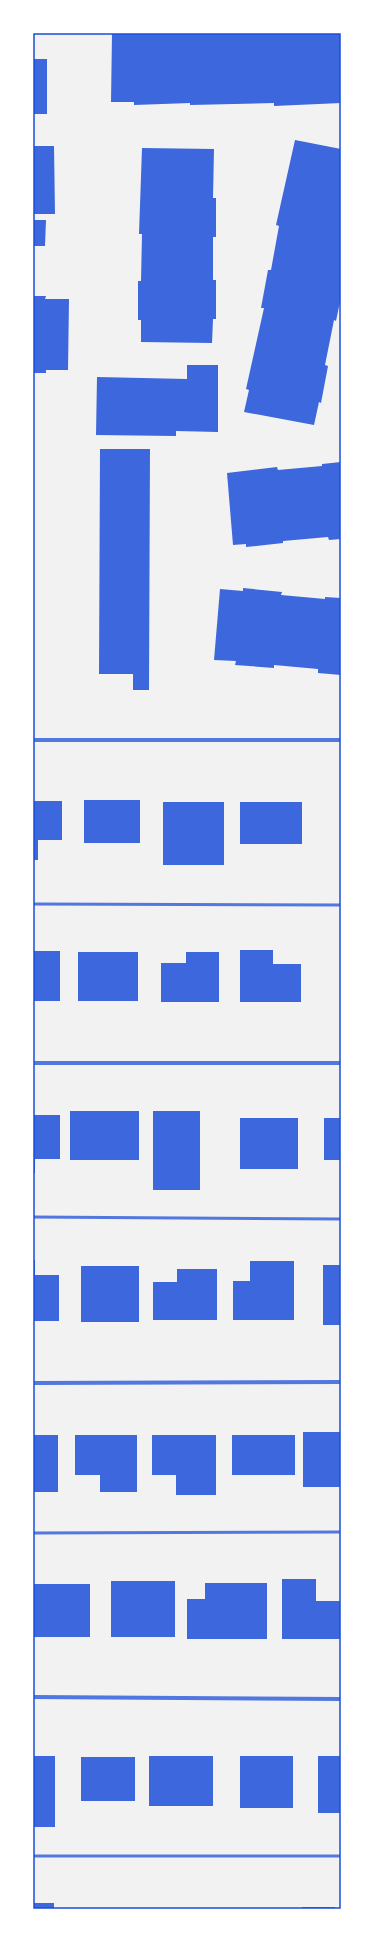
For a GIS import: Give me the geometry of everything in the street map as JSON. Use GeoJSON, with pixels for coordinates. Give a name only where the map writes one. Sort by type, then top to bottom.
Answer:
{"type":"FeatureCollection","features":[{"type":"Feature","properties":{"kind":"street"},"geometry":{"type":"LineString","coordinates":[[33,740],[341,740]]}},
{"type":"Feature","properties":{"kind":"street"},"geometry":{"type":"LineString","coordinates":[[33,1063],[341,1064]]}},
{"type":"Feature","properties":{"kind":"street"},"geometry":{"type":"LineString","coordinates":[[33,1383],[341,1382]]}},
{"type":"Feature","properties":{"kind":"street"},"geometry":{"type":"LineString","coordinates":[[33,1697],[341,1699]]}},
{"type":"Feature","properties":{"kind":"lane"},"geometry":{"type":"LineString","coordinates":[[33,904],[341,904]]}},
{"type":"Feature","properties":{"kind":"lane"},"geometry":{"type":"LineString","coordinates":[[33,1217],[341,1219]]}},
{"type":"Feature","properties":{"kind":"lane"},"geometry":{"type":"LineString","coordinates":[[33,1533],[341,1532]]}},
{"type":"Feature","properties":{"kind":"lane"},"geometry":{"type":"LineString","coordinates":[[33,1856],[341,1856]]}},
{"type":"Feature","properties":{"kind":"building"},"geometry":{"type":"Polygon","coordinates":[[[112,33],[341,33],[341,103],[274,106],[274,103],[134,105],[134,102],[111,102],[112,33]]]}},
{"type":"Feature","properties":{"kind":"building"},"geometry":{"type":"Polygon","coordinates":[[[33,59],[47,59],[47,114],[33,114],[33,59]]]}},
{"type":"Feature","properties":{"kind":"building"},"geometry":{"type":"Polygon","coordinates":[[[295,140],[341,149],[341,297],[336,321],[334,320],[325,365],[328,366],[321,403],[319,402],[314,425],[244,412],[249,390],[246,389],[264,308],[261,308],[268,270],[271,270],[279,226],[276,225],[295,140]]]}},
{"type":"Feature","properties":{"kind":"building"},"geometry":{"type":"Polygon","coordinates":[[[33,146],[54,146],[55,214],[33,214],[33,146]]]}},
{"type":"Feature","properties":{"kind":"building"},"geometry":{"type":"Polygon","coordinates":[[[142,148],[214,149],[213,198],[216,198],[216,237],[213,237],[213,280],[216,280],[216,319],[213,319],[212,343],[141,342],[141,320],[138,320],[138,281],[141,281],[142,234],[139,234],[142,148]]]}},
{"type":"Feature","properties":{"kind":"building"},"geometry":{"type":"Polygon","coordinates":[[[33,220],[46,220],[45,246],[33,246],[33,220]]]}},
{"type":"Feature","properties":{"kind":"building"},"geometry":{"type":"Polygon","coordinates":[[[33,296],[46,296],[45,299],[69,299],[68,370],[46,370],[46,373],[33,373],[33,296]]]}},
{"type":"Feature","properties":{"kind":"building"},"geometry":{"type":"Polygon","coordinates":[[[187,365],[218,365],[218,432],[176,431],[176,436],[96,435],[97,377],[187,379],[187,365]]]}},
{"type":"Feature","properties":{"kind":"building"},"geometry":{"type":"Polygon","coordinates":[[[100,449],[150,449],[149,690],[133,690],[133,674],[99,674],[100,449]]]}},
{"type":"Feature","properties":{"kind":"building"},"geometry":{"type":"Polygon","coordinates":[[[341,462],[341,539],[329,540],[328,537],[283,541],[283,543],[246,547],[246,544],[233,545],[227,473],[277,467],[278,470],[322,466],[322,464],[341,462]]]}},
{"type":"Feature","properties":{"kind":"building"},"geometry":{"type":"Polygon","coordinates":[[[243,588],[282,592],[281,595],[325,599],[325,597],[341,598],[341,675],[318,673],[318,669],[274,665],[274,668],[235,665],[236,661],[214,660],[220,589],[243,591],[243,588]]]}},
{"type":"Feature","properties":{"kind":"building"},"geometry":{"type":"Polygon","coordinates":[[[84,800],[140,800],[140,843],[84,843],[84,800]]]}},
{"type":"Feature","properties":{"kind":"building"},"geometry":{"type":"Polygon","coordinates":[[[33,801],[62,801],[62,840],[38,840],[38,860],[33,860],[33,801]]]}},
{"type":"Feature","properties":{"kind":"building"},"geometry":{"type":"Polygon","coordinates":[[[163,802],[224,802],[224,865],[163,865],[163,802]]]}},
{"type":"Feature","properties":{"kind":"building"},"geometry":{"type":"Polygon","coordinates":[[[240,802],[302,802],[302,844],[240,844],[240,802]]]}},
{"type":"Feature","properties":{"kind":"building"},"geometry":{"type":"Polygon","coordinates":[[[240,950],[273,950],[273,964],[301,964],[301,1002],[240,1002],[240,950]]]}},
{"type":"Feature","properties":{"kind":"building"},"geometry":{"type":"Polygon","coordinates":[[[33,951],[60,951],[60,1001],[33,1001],[33,951]]]}},
{"type":"Feature","properties":{"kind":"building"},"geometry":{"type":"Polygon","coordinates":[[[78,952],[138,952],[138,1001],[78,1001],[78,952]]]}},
{"type":"Feature","properties":{"kind":"building"},"geometry":{"type":"Polygon","coordinates":[[[186,952],[219,952],[219,1002],[161,1002],[161,963],[186,963],[186,952]]]}},
{"type":"Feature","properties":{"kind":"building"},"geometry":{"type":"Polygon","coordinates":[[[70,1111],[139,1111],[139,1160],[70,1160],[70,1111]]]}},
{"type":"Feature","properties":{"kind":"building"},"geometry":{"type":"Polygon","coordinates":[[[153,1111],[200,1111],[200,1190],[153,1190],[153,1111]]]}},
{"type":"Feature","properties":{"kind":"building"},"geometry":{"type":"Polygon","coordinates":[[[33,1115],[60,1115],[60,1159],[35,1159],[35,1173],[33,1173],[33,1115]]]}},
{"type":"Feature","properties":{"kind":"building"},"geometry":{"type":"Polygon","coordinates":[[[240,1118],[298,1118],[298,1169],[240,1169],[240,1118]]]}},
{"type":"Feature","properties":{"kind":"building"},"geometry":{"type":"Polygon","coordinates":[[[324,1118],[341,1118],[341,1160],[324,1160],[324,1118]]]}},
{"type":"Feature","properties":{"kind":"building"},"geometry":{"type":"Polygon","coordinates":[[[33,1260],[35,1260],[35,1275],[59,1275],[59,1321],[33,1321],[33,1260]]]}},
{"type":"Feature","properties":{"kind":"building"},"geometry":{"type":"Polygon","coordinates":[[[250,1261],[294,1261],[294,1320],[233,1320],[233,1281],[250,1281],[250,1261]]]}},
{"type":"Feature","properties":{"kind":"building"},"geometry":{"type":"Polygon","coordinates":[[[323,1265],[341,1265],[341,1325],[323,1325],[323,1265]]]}},
{"type":"Feature","properties":{"kind":"building"},"geometry":{"type":"Polygon","coordinates":[[[81,1266],[139,1266],[139,1322],[81,1322],[81,1266]]]}},
{"type":"Feature","properties":{"kind":"building"},"geometry":{"type":"Polygon","coordinates":[[[177,1269],[217,1269],[217,1320],[153,1320],[153,1282],[177,1282],[177,1269]]]}},
{"type":"Feature","properties":{"kind":"building"},"geometry":{"type":"Polygon","coordinates":[[[303,1432],[341,1432],[341,1487],[303,1487],[303,1432]]]}},
{"type":"Feature","properties":{"kind":"building"},"geometry":{"type":"Polygon","coordinates":[[[33,1435],[58,1435],[58,1492],[33,1492],[33,1435]]]}},
{"type":"Feature","properties":{"kind":"building"},"geometry":{"type":"Polygon","coordinates":[[[75,1435],[137,1435],[137,1492],[100,1492],[100,1475],[75,1475],[75,1435]]]}},
{"type":"Feature","properties":{"kind":"building"},"geometry":{"type":"Polygon","coordinates":[[[152,1435],[216,1435],[216,1495],[176,1495],[176,1475],[152,1475],[152,1435]]]}},
{"type":"Feature","properties":{"kind":"building"},"geometry":{"type":"Polygon","coordinates":[[[232,1435],[295,1435],[295,1475],[232,1475],[232,1435]]]}},
{"type":"Feature","properties":{"kind":"building"},"geometry":{"type":"Polygon","coordinates":[[[282,1579],[316,1579],[316,1601],[341,1601],[341,1639],[282,1639],[282,1579]]]}},
{"type":"Feature","properties":{"kind":"building"},"geometry":{"type":"Polygon","coordinates":[[[111,1581],[175,1581],[175,1637],[111,1637],[111,1581]]]}},
{"type":"Feature","properties":{"kind":"building"},"geometry":{"type":"Polygon","coordinates":[[[205,1583],[267,1583],[267,1639],[187,1639],[187,1599],[205,1599],[205,1583]]]}},
{"type":"Feature","properties":{"kind":"building"},"geometry":{"type":"Polygon","coordinates":[[[33,1584],[90,1584],[90,1637],[33,1637],[33,1584]]]}},
{"type":"Feature","properties":{"kind":"building"},"geometry":{"type":"Polygon","coordinates":[[[33,1756],[55,1756],[55,1827],[33,1827],[33,1756]]]}},
{"type":"Feature","properties":{"kind":"building"},"geometry":{"type":"Polygon","coordinates":[[[149,1756],[213,1756],[213,1806],[149,1806],[149,1756]]]}},
{"type":"Feature","properties":{"kind":"building"},"geometry":{"type":"Polygon","coordinates":[[[240,1756],[293,1756],[293,1808],[240,1808],[240,1756]]]}},
{"type":"Feature","properties":{"kind":"building"},"geometry":{"type":"Polygon","coordinates":[[[318,1756],[341,1756],[341,1813],[318,1813],[318,1756]]]}},
{"type":"Feature","properties":{"kind":"building"},"geometry":{"type":"Polygon","coordinates":[[[81,1757],[135,1757],[135,1801],[81,1801],[81,1757]]]}},
{"type":"Feature","properties":{"kind":"building"},"geometry":{"type":"Polygon","coordinates":[[[33,1903],[54,1903],[54,1909],[33,1909],[33,1903]]]}},
{"type":"Feature","properties":{"kind":"building"},"geometry":{"type":"Polygon","coordinates":[[[302,1907],[335,1907],[335,1909],[302,1909],[302,1907]]]}}]}
